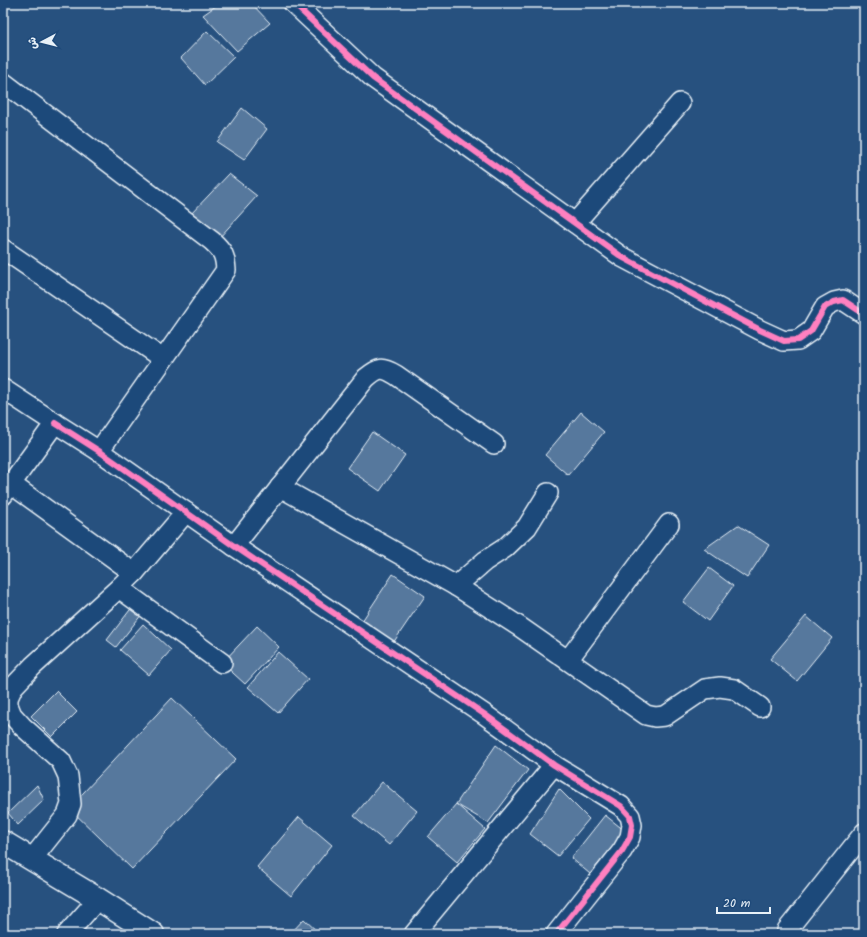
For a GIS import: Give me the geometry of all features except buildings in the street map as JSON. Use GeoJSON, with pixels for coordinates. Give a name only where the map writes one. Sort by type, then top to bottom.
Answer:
{"type":"FeatureCollection","features":[{"type":"Feature","properties":{"kind":"main road"},"geometry":{"type":"LineString","coordinates":[[3,842],[153,934]]}},
{"type":"Feature","properties":{"kind":"street"},"geometry":{"type":"LineString","coordinates":[[293,3],[373,78],[622,257],[760,330],[784,341],[798,340],[810,331],[825,307],[834,302],[844,300],[864,314]]}},
{"type":"Feature","properties":{"kind":"street"},"geometry":{"type":"LineString","coordinates":[[3,82],[212,241],[221,250],[225,259],[226,270],[99,451]]}},
{"type":"Feature","properties":{"kind":"street"},"geometry":{"type":"LineString","coordinates":[[575,223],[680,103]]}},
{"type":"Feature","properties":{"kind":"street"},"geometry":{"type":"LineString","coordinates":[[3,249],[163,359]]}},
{"type":"Feature","properties":{"kind":"street"},"geometry":{"type":"LineString","coordinates":[[234,546],[366,378],[373,372],[381,369],[387,370],[396,375],[494,444]]}},
{"type":"Feature","properties":{"kind":"street"},"geometry":{"type":"LineString","coordinates":[[3,389],[99,451],[234,546],[484,714],[554,765],[621,806],[630,816],[632,825],[630,837],[622,851],[556,934]]}},
{"type":"Feature","properties":{"kind":"street"},"geometry":{"type":"LineString","coordinates":[[55,423],[7,489],[134,573]]}},
{"type":"Feature","properties":{"kind":"street"},"geometry":{"type":"LineString","coordinates":[[280,487],[456,586],[520,627],[646,715],[655,717],[665,716],[705,689],[720,686],[734,689],[760,707]]}},
{"type":"Feature","properties":{"kind":"street"},"geometry":{"type":"LineString","coordinates":[[456,586],[485,561],[505,548],[527,527],[548,493]]}},
{"type":"Feature","properties":{"kind":"street"},"geometry":{"type":"LineString","coordinates":[[32,859],[67,815],[71,804],[68,776],[61,761],[12,715],[8,705],[8,698],[13,687],[33,666],[134,573],[186,512]]}},
{"type":"Feature","properties":{"kind":"street"},"geometry":{"type":"LineString","coordinates":[[568,660],[669,524]]}},
{"type":"Feature","properties":{"kind":"street"},"geometry":{"type":"LineString","coordinates":[[119,588],[222,663]]}},
{"type":"Feature","properties":{"kind":"street"},"geometry":{"type":"LineString","coordinates":[[414,934],[554,765]]}},
{"type":"Feature","properties":{"kind":"street"},"geometry":{"type":"LineString","coordinates":[[787,930],[864,834]]}},
{"type":"Feature","properties":{"kind":"street"},"geometry":{"type":"LineString","coordinates":[[67,934],[98,899]]}},
{"type":"Feature","properties":{"kind":"cycle path"},"geometry":{"type":"LineString","coordinates":[[293,3],[373,78],[622,257],[760,330],[784,341],[798,340],[811,331],[825,307],[834,302],[843,300],[864,314]]}},
{"type":"Feature","properties":{"kind":"cycle path"},"geometry":{"type":"LineString","coordinates":[[55,423],[99,451],[234,546],[484,714],[554,765],[621,806],[630,816],[632,825],[630,837],[622,851],[556,934]]}}]}
